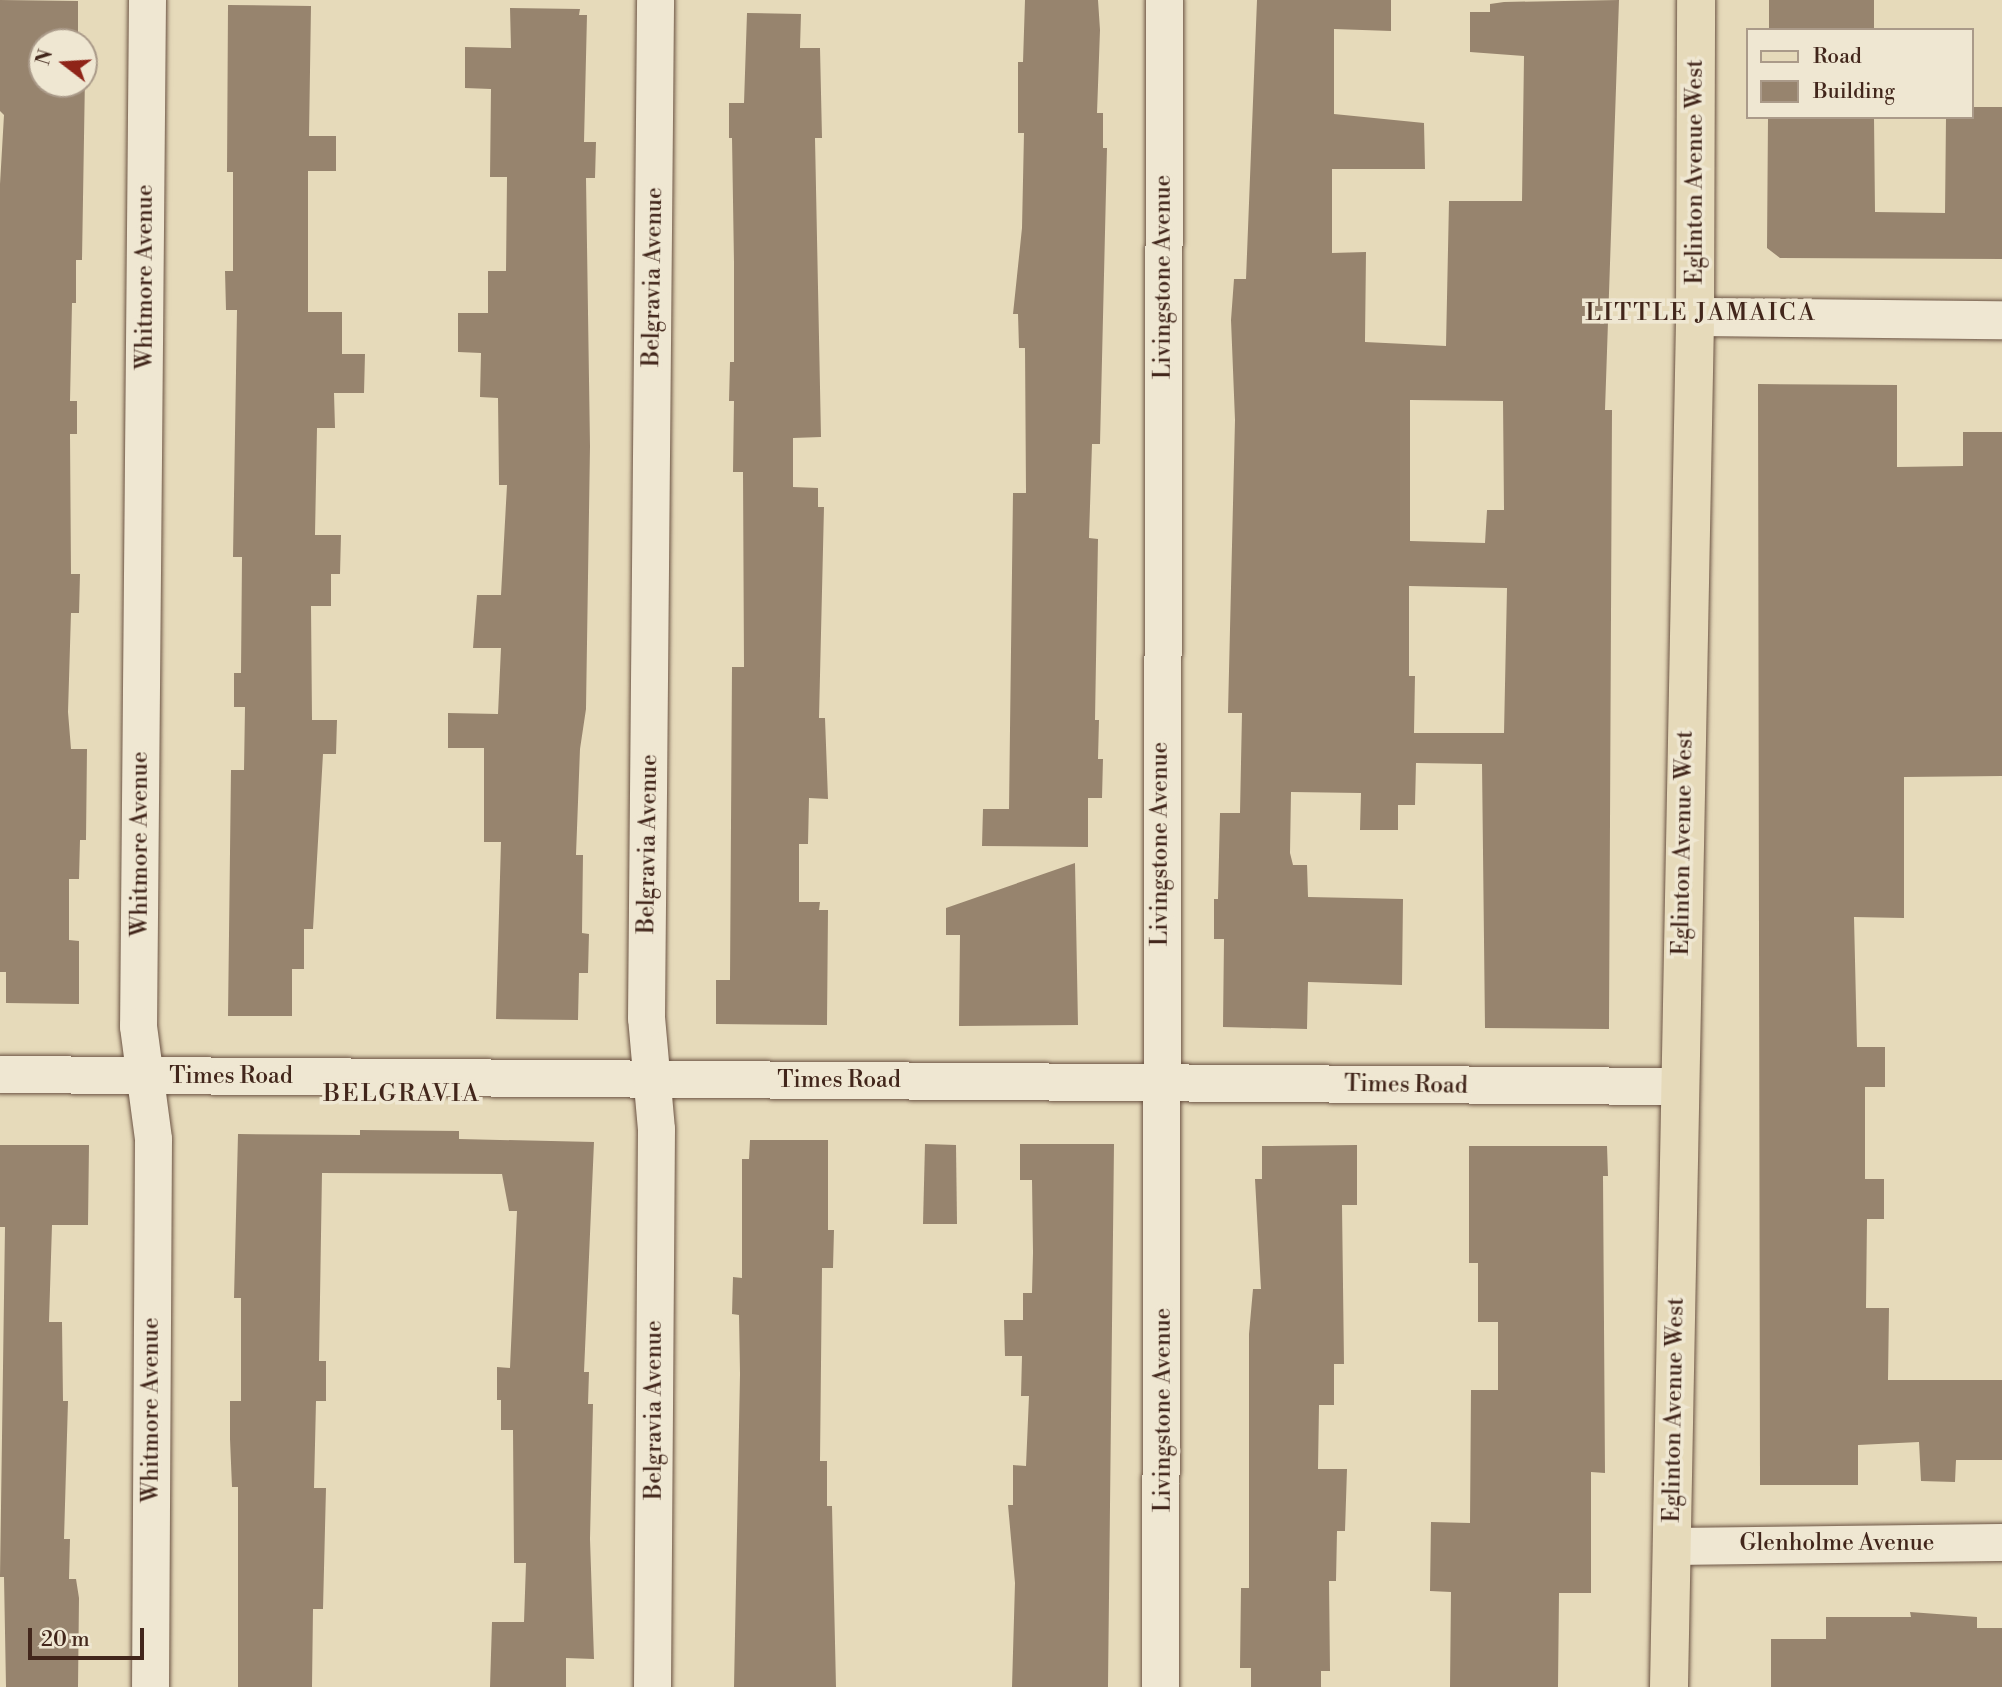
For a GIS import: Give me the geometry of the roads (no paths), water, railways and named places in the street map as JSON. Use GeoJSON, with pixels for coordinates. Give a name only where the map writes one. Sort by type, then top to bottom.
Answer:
{"type":"FeatureCollection","features":[{"type":"Feature","properties":{"kind":"main road","name":"Eglinton Avenue West"},"geometry":{"type":"LineString","coordinates":[[1670,1687],[1695,317],[1696,0]]}},
{"type":"Feature","properties":{"kind":"street","name":"Whitmore Avenue"},"geometry":{"type":"LineString","coordinates":[[147,0],[138,1012],[153,1139],[150,1687]]}},
{"type":"Feature","properties":{"kind":"street","name":"Belgravia Avenue"},"geometry":{"type":"LineString","coordinates":[[652,1687],[656,1129],[646,1018],[655,0]]}},
{"type":"Feature","properties":{"kind":"street","name":"Livingstone Avenue"},"geometry":{"type":"LineString","coordinates":[[1160,1687],[1165,1081],[1159,1023],[1164,0]]}},
{"type":"Feature","properties":{"kind":"street"},"geometry":{"type":"LineString","coordinates":[[1695,317],[2002,320]]}},
{"type":"Feature","properties":{"kind":"street","name":"Times Road"},"geometry":{"type":"LineString","coordinates":[[0,1074],[1679,1086]]}},
{"type":"Feature","properties":{"kind":"street","name":"Glenholme Avenue"},"geometry":{"type":"LineString","coordinates":[[1671,1546],[2002,1542]]}},
{"type":"Feature","properties":{"kind":"district","name":"LITTLE JAMAICA"},"geometry":{"type":"Point","coordinates":[1701,314]}},
{"type":"Feature","properties":{"kind":"district","name":"BELGRAVIA"},"geometry":{"type":"Point","coordinates":[402,1095]}}]}
